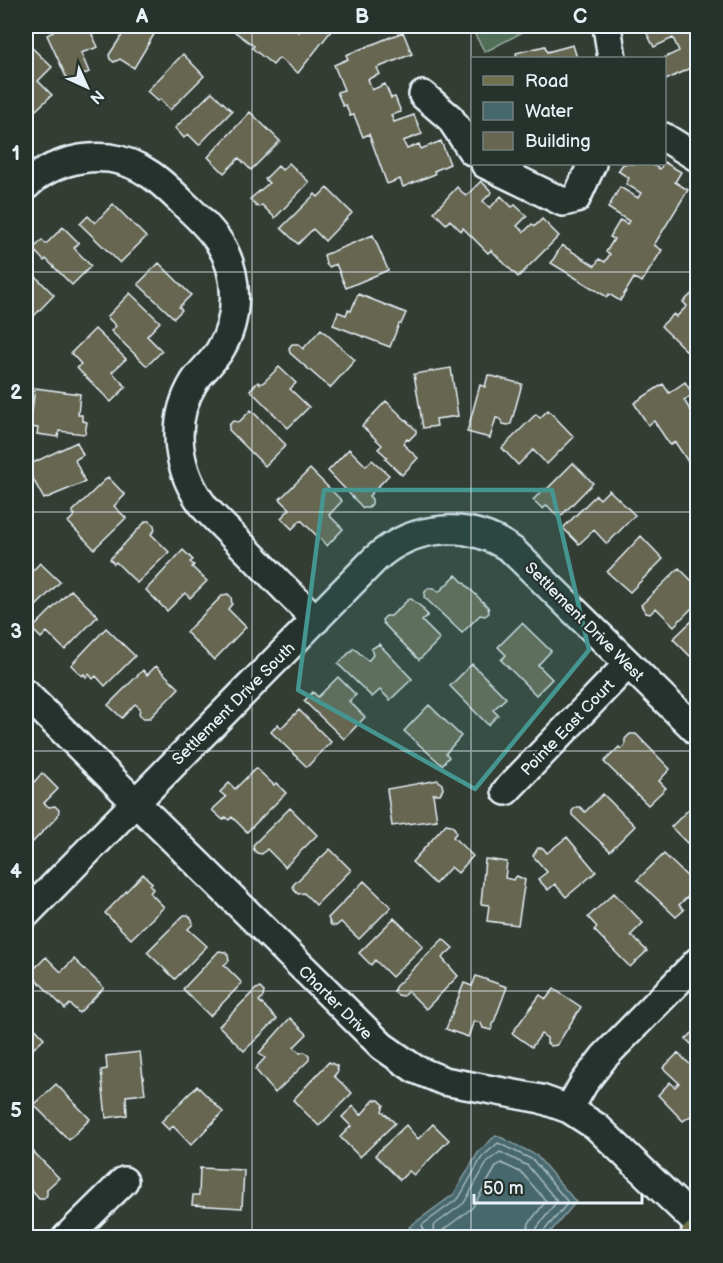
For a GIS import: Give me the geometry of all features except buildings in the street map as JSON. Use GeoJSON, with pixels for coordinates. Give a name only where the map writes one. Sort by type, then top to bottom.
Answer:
{"type":"FeatureCollection","features":[{"type":"Feature","properties":{"kind":"street"},"geometry":{"type":"LineString","coordinates":[[607,26],[612,57]]}},
{"type":"Feature","properties":{"kind":"street"},"geometry":{"type":"LineString","coordinates":[[423,95],[450,118],[471,150]]}},
{"type":"Feature","properties":{"kind":"street"},"geometry":{"type":"LineString","coordinates":[[666,138],[698,158]]}},
{"type":"Feature","properties":{"kind":"street"},"geometry":{"type":"LineString","coordinates":[[26,186],[55,167],[74,160],[98,157],[115,159],[148,172],[162,182],[205,224],[224,250],[232,274],[235,300],[233,316],[220,350],[194,382],[182,411],[180,453],[189,483],[206,509],[316,620]]}},
{"type":"Feature","properties":{"kind":"street"},"geometry":{"type":"LineString","coordinates":[[497,166],[563,202],[567,202],[576,199],[592,165]]}},
{"type":"Feature","properties":{"kind":"street","name":"Settlement Drive South"},"geometry":{"type":"LineString","coordinates":[[26,914],[375,559],[389,548],[419,533],[432,530],[461,530]]}},
{"type":"Feature","properties":{"kind":"street","name":"Settlement Drive West"},"geometry":{"type":"LineString","coordinates":[[461,530],[491,538],[517,554],[698,732]]}},
{"type":"Feature","properties":{"kind":"street","name":"Pointe East Court"},"geometry":{"type":"LineString","coordinates":[[506,791],[628,664]]}},
{"type":"Feature","properties":{"kind":"street","name":"Charter Drive"},"geometry":{"type":"LineString","coordinates":[[26,694],[374,1039],[398,1059],[444,1081],[541,1099],[569,1109],[597,1127],[698,1224]]}},
{"type":"Feature","properties":{"kind":"street"},"geometry":{"type":"LineString","coordinates":[[569,1109],[584,1083],[604,1056],[698,961]]}},
{"type":"Feature","properties":{"kind":"street"},"geometry":{"type":"LineString","coordinates":[[66,1238],[124,1181]]}},
{"type":"Feature","properties":{"kind":"highlighted area"},"geometry":{"type":"Polygon","coordinates":[[[324,490],[552,490],[589,650],[475,789],[298,690],[324,490]]]}},
{"type":"Feature","properties":{"kind":"green space"},"geometry":{"type":"Polygon","coordinates":[[[470,26],[534,26],[485,52],[470,26]]]}},
{"type":"Feature","properties":{"kind":"water"},"geometry":{"type":"Polygon","coordinates":[[[496,1135],[536,1155],[576,1202],[546,1237],[424,1237],[409,1227],[454,1194],[478,1153],[496,1135]]]}}]}
